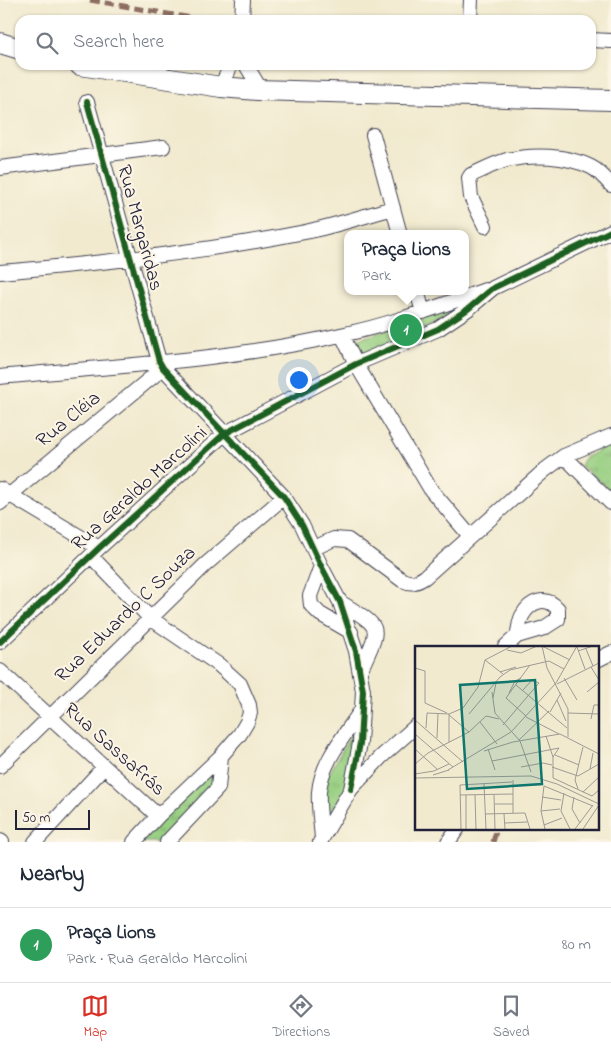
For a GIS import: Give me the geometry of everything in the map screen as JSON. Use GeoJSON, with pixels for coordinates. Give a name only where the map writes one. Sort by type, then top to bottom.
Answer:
{"type":"FeatureCollection","features":[{"type":"Feature","properties":{"kind":"highway"},"geometry":{"type":"LineString","coordinates":[[0,43],[15,48]]}},
{"type":"Feature","properties":{"kind":"highway"},"geometry":{"type":"LineString","coordinates":[[112,70],[221,87],[262,90],[611,100]]}},
{"type":"Feature","properties":{"kind":"street"},"geometry":{"type":"LineString","coordinates":[[242,15],[243,0]]}},
{"type":"Feature","properties":{"kind":"street"},"geometry":{"type":"LineString","coordinates":[[470,0],[470,15]]}},
{"type":"Feature","properties":{"kind":"street"},"geometry":{"type":"LineString","coordinates":[[596,40],[611,40]]}},
{"type":"Feature","properties":{"kind":"street"},"geometry":{"type":"LineString","coordinates":[[221,87],[229,70]]}},
{"type":"Feature","properties":{"kind":"street"},"geometry":{"type":"LineString","coordinates":[[249,70],[262,90]]}},
{"type":"Feature","properties":{"kind":"street","name":"Rua Margaridas"},"geometry":{"type":"LineString","coordinates":[[87,102],[161,365]]}},
{"type":"Feature","properties":{"kind":"street"},"geometry":{"type":"LineString","coordinates":[[373,135],[399,230]]}},
{"type":"Feature","properties":{"kind":"street"},"geometry":{"type":"LineString","coordinates":[[0,168],[163,147]]}},
{"type":"Feature","properties":{"kind":"street"},"geometry":{"type":"LineString","coordinates":[[485,226],[471,197],[469,178],[471,175],[505,161],[526,156],[551,157],[570,161],[592,167],[611,185]]}},
{"type":"Feature","properties":{"kind":"street"},"geometry":{"type":"LineString","coordinates":[[0,272],[130,260],[221,247],[307,232],[393,208]]}},
{"type":"Feature","properties":{"kind":"street","name":"Rua Geraldo Marcolini"},"geometry":{"type":"LineString","coordinates":[[0,642],[224,434],[356,364],[438,329],[468,310],[493,288],[611,231]]}},
{"type":"Feature","properties":{"kind":"street"},"geometry":{"type":"LineString","coordinates":[[0,377],[161,365],[342,335],[423,312],[493,288]]}},
{"type":"Feature","properties":{"kind":"street"},"geometry":{"type":"LineString","coordinates":[[418,295],[423,312]]}},
{"type":"Feature","properties":{"kind":"street"},"geometry":{"type":"LineString","coordinates":[[342,335],[356,364],[431,490],[470,536]]}},
{"type":"Feature","properties":{"kind":"street"},"geometry":{"type":"LineString","coordinates":[[161,365],[282,495],[302,525],[340,602],[351,632],[360,670],[363,709],[360,743],[351,789]]}},
{"type":"Feature","properties":{"kind":"street","name":"Rua Cléia"},"geometry":{"type":"LineString","coordinates":[[3,495],[161,365]]}},
{"type":"Feature","properties":{"kind":"street"},"geometry":{"type":"LineString","coordinates":[[314,548],[334,539],[348,540],[396,576],[409,583],[414,583],[425,577],[545,470],[564,456],[611,436]]}},
{"type":"Feature","properties":{"kind":"street"},"geometry":{"type":"LineString","coordinates":[[564,456],[611,503]]}},
{"type":"Feature","properties":{"kind":"street"},"geometry":{"type":"LineString","coordinates":[[3,495],[95,552],[150,618],[219,665],[240,684],[247,698],[250,713],[240,734],[221,756],[158,816],[134,842]]}},
{"type":"Feature","properties":{"kind":"street","name":"Rua Eduardo C Souza"},"geometry":{"type":"LineString","coordinates":[[0,766],[205,565],[282,495]]}},
{"type":"Feature","properties":{"kind":"street"},"geometry":{"type":"LineString","coordinates":[[321,566],[310,596],[310,605],[320,614],[351,632]]}},
{"type":"Feature","properties":{"kind":"street"},"geometry":{"type":"LineString","coordinates":[[340,602],[367,618],[376,630],[373,643],[360,670]]}},
{"type":"Feature","properties":{"kind":"street"},"geometry":{"type":"LineString","coordinates":[[506,646],[517,636]]}},
{"type":"Feature","properties":{"kind":"street"},"geometry":{"type":"LineString","coordinates":[[598,660],[611,653]]}},
{"type":"Feature","properties":{"kind":"street","name":"Rua Sassafrás"},"geometry":{"type":"LineString","coordinates":[[0,672],[158,816]]}},
{"type":"Feature","properties":{"kind":"street"},"geometry":{"type":"LineString","coordinates":[[321,840],[320,782],[332,756],[363,709]]}},
{"type":"Feature","properties":{"kind":"street"},"geometry":{"type":"LineString","coordinates":[[321,840],[351,789],[375,763],[415,727]]}},
{"type":"Feature","properties":{"kind":"street"},"geometry":{"type":"LineString","coordinates":[[167,842],[218,788],[221,756]]}},
{"type":"Feature","properties":{"kind":"street"},"geometry":{"type":"LineString","coordinates":[[34,842],[104,768]]}},
{"type":"Feature","properties":{"kind":"street"},"geometry":{"type":"LineString","coordinates":[[448,842],[457,830]]}},
{"type":"Feature","properties":{"kind":"green space"},"geometry":{"type":"Polygon","coordinates":[[[463,304],[464,309],[363,358],[354,341],[463,304]]]}},
{"type":"Feature","properties":{"kind":"green space"},"geometry":{"type":"Polygon","coordinates":[[[611,444],[611,491],[580,465],[584,458],[611,444]]]}},
{"type":"Feature","properties":{"kind":"green space"},"geometry":{"type":"Polygon","coordinates":[[[357,724],[346,792],[327,820],[323,794],[326,779],[357,724]]]}},
{"type":"Feature","properties":{"kind":"green space"},"geometry":{"type":"Polygon","coordinates":[[[216,764],[213,789],[164,842],[140,842],[216,764]]]}},
{"type":"Feature","properties":{"kind":"marked path"},"geometry":{"type":"LineString","coordinates":[[90,0],[174,15]]}},
{"type":"Feature","properties":{"kind":"marked path"},"geometry":{"type":"LineString","coordinates":[[493,842],[496,830]]}},
{"type":"Feature","properties":{"kind":"cycle path"},"geometry":{"type":"LineString","coordinates":[[87,102],[159,361],[163,368],[284,497],[302,525],[340,602],[356,651],[363,691],[360,743],[351,789]]}},
{"type":"Feature","properties":{"kind":"cycle path"},"geometry":{"type":"LineString","coordinates":[[0,642],[99,548],[224,434],[356,364],[438,329],[468,309],[493,288],[611,231]]}},
{"type":"Feature","properties":{"kind":"place","name":"Praça Lions"},"geometry":{"type":"Point","coordinates":[406,330]}}]}
